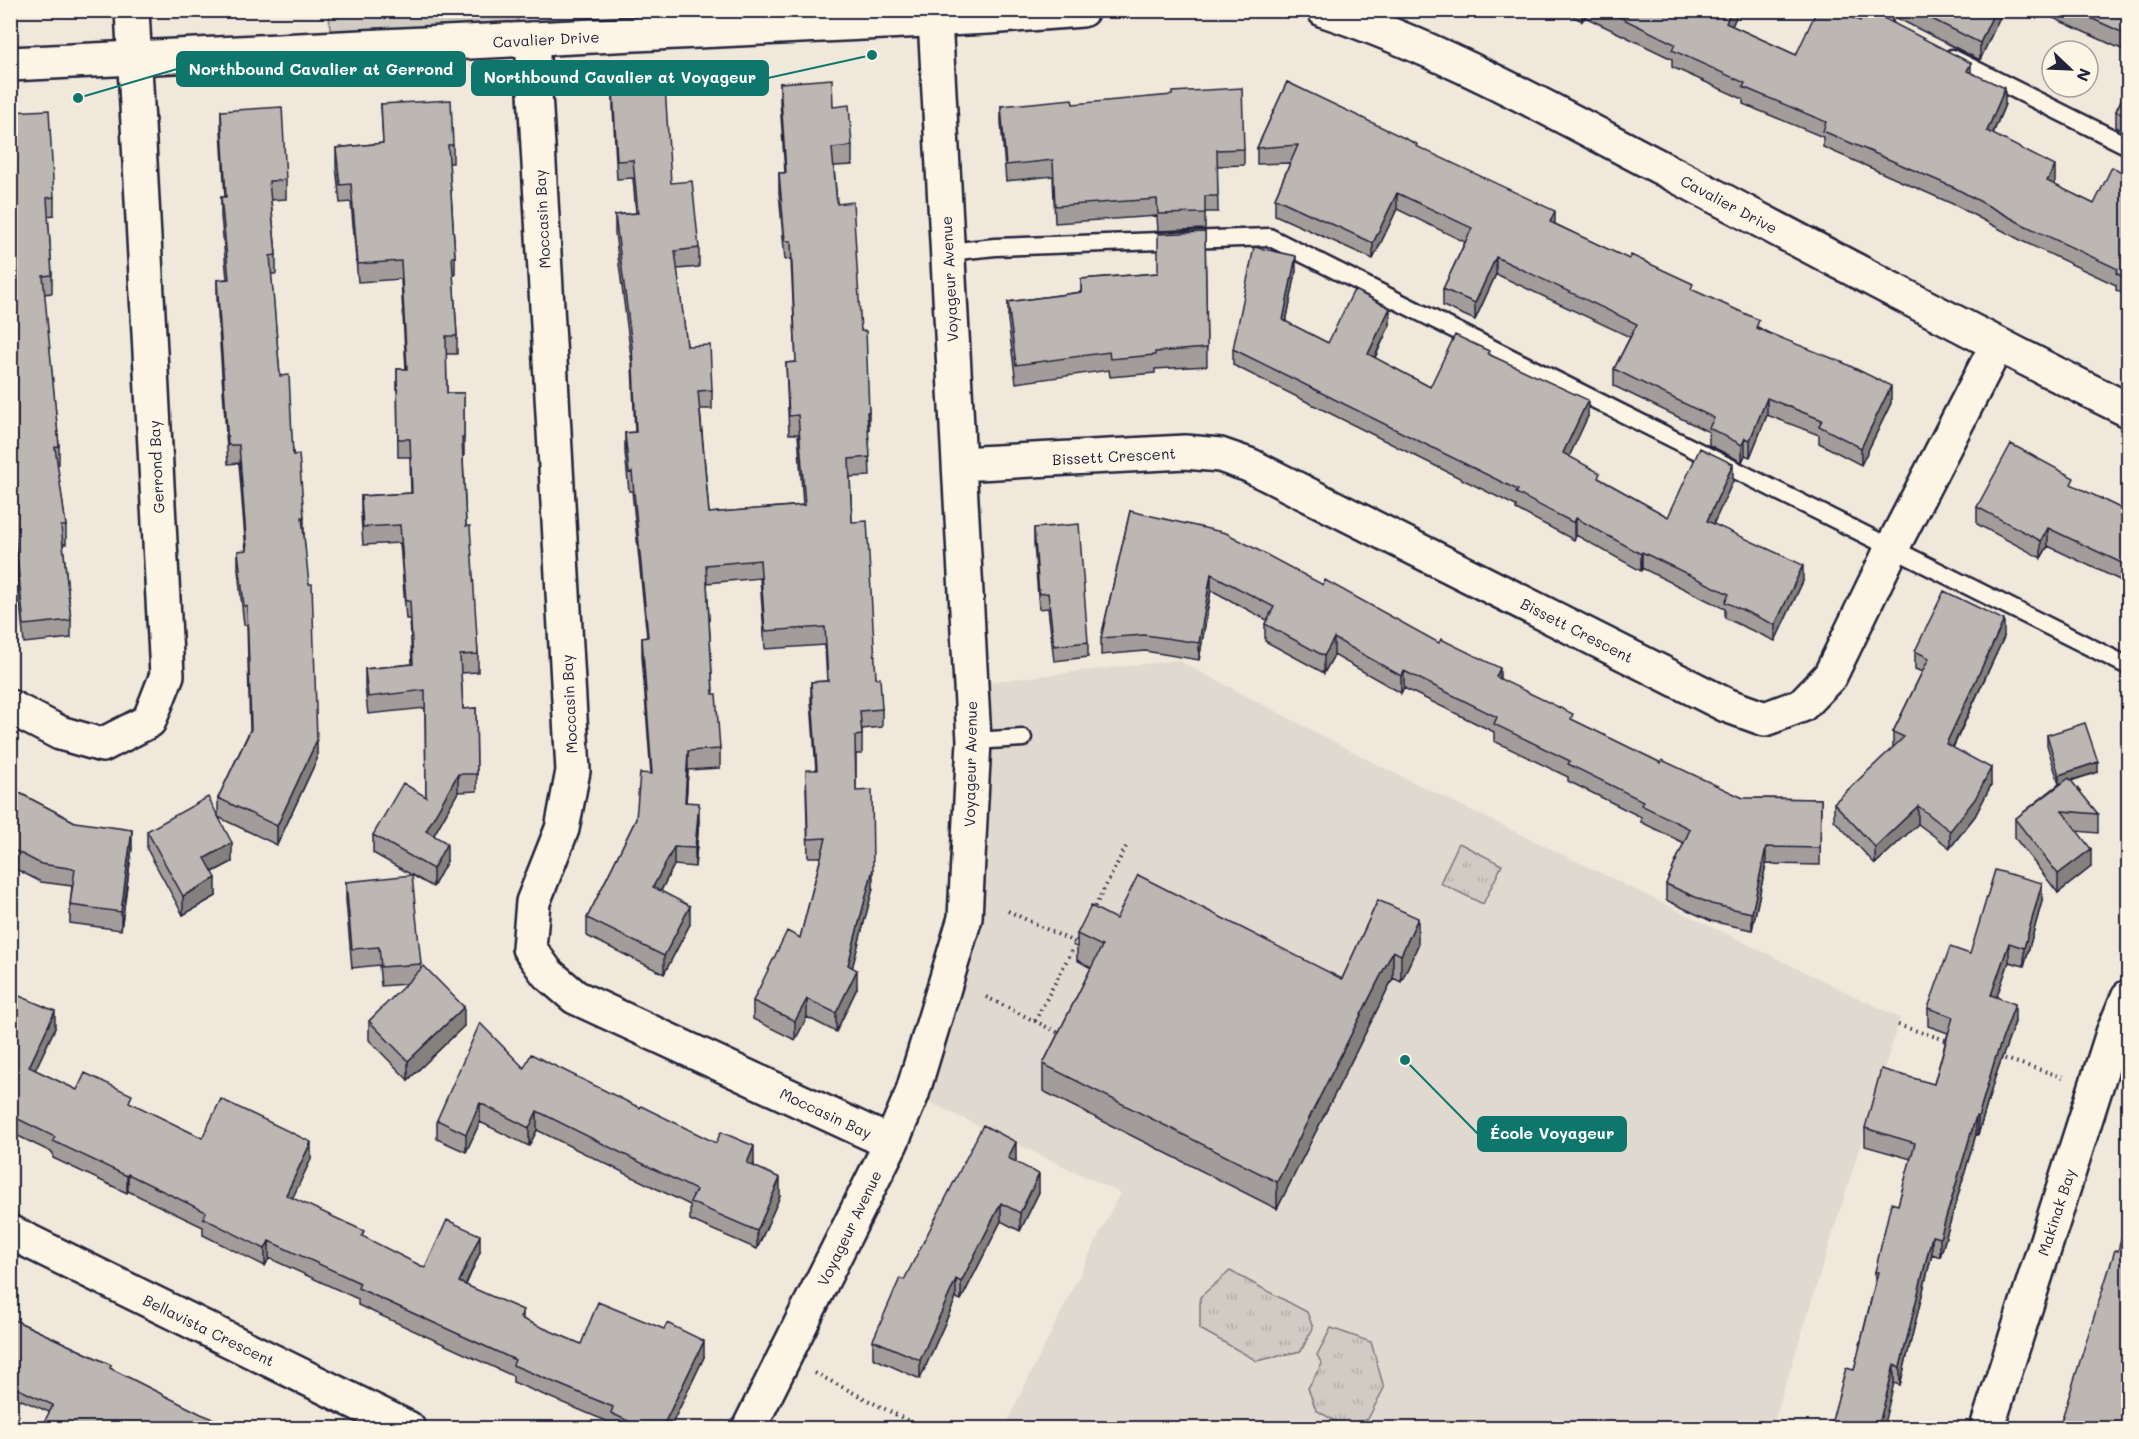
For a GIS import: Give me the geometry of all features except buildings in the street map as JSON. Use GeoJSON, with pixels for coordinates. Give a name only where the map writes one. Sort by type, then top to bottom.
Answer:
{"type":"FeatureCollection","features":[{"type":"Feature","properties":{"kind":"street","name":"Gerrond Bay"},"geometry":{"type":"LineString","coordinates":[[10,707],[60,733],[102,745],[148,721],[167,675],[132,10]]}},
{"type":"Feature","properties":{"kind":"street","name":"Cavalier Drive"},"geometry":{"type":"LineString","coordinates":[[10,64],[532,39],[710,20],[935,19],[1082,10]]}},
{"type":"Feature","properties":{"kind":"street","name":"Cavalier Drive"},"geometry":{"type":"LineString","coordinates":[[1324,10],[1430,52],[1524,96],[1997,345],[2128,410]]}},
{"type":"Feature","properties":{"kind":"street","name":"Voyageur Avenue"},"geometry":{"type":"LineString","coordinates":[[749,1428],[891,1143],[912,1094],[965,918],[974,741],[935,19]]}},
{"type":"Feature","properties":{"kind":"street","name":"Moccasin Bay"},"geometry":{"type":"LineString","coordinates":[[532,39],[573,771],[562,829],[533,902],[529,948],[548,973],[575,997],[891,1143]]}},
{"type":"Feature","properties":{"kind":"street","name":"Bissett Crescent"},"geometry":{"type":"LineString","coordinates":[[959,464],[1185,452],[1220,455],[1249,465],[1726,705],[1765,719],[1802,705],[1830,676],[1892,548],[1997,345]]}},
{"type":"Feature","properties":{"kind":"street","name":"Makinak Bay"},"geometry":{"type":"LineString","coordinates":[[1987,1428],[2095,1087],[2128,997]]}},
{"type":"Feature","properties":{"kind":"street","name":"Bellavista Crescent"},"geometry":{"type":"LineString","coordinates":[[10,1232],[408,1428]]}},
{"type":"Feature","properties":{"kind":"lane"},"geometry":{"type":"LineString","coordinates":[[1857,10],[1899,31]]}},
{"type":"Feature","properties":{"kind":"lane"},"geometry":{"type":"LineString","coordinates":[[1940,52],[2128,146]]}},
{"type":"Feature","properties":{"kind":"lane"},"geometry":{"type":"LineString","coordinates":[[948,252],[995,247],[1269,237],[2128,666]]}},
{"type":"Feature","properties":{"kind":"lane"},"geometry":{"type":"LineString","coordinates":[[974,741],[1023,738]]}},
{"type":"Feature","properties":{"kind":"path"},"geometry":{"type":"LineString","coordinates":[[1092,913],[1128,843]]}},
{"type":"Feature","properties":{"kind":"path"},"geometry":{"type":"LineString","coordinates":[[1008,910],[1084,947]]}},
{"type":"Feature","properties":{"kind":"path"},"geometry":{"type":"LineString","coordinates":[[1035,1021],[1081,933]]}},
{"type":"Feature","properties":{"kind":"path"},"geometry":{"type":"LineString","coordinates":[[986,997],[1064,1035]]}},
{"type":"Feature","properties":{"kind":"path"},"geometry":{"type":"LineString","coordinates":[[1898,1025],[1953,1042]]}},
{"type":"Feature","properties":{"kind":"path"},"geometry":{"type":"LineString","coordinates":[[1997,1056],[2095,1087]]}},
{"type":"Feature","properties":{"kind":"path"},"geometry":{"type":"LineString","coordinates":[[785,1356],[922,1428]]}},
{"type":"Feature","properties":{"kind":"shaded area"},"geometry":{"type":"Polygon","coordinates":[[[1178,660],[1380,766],[1900,1018],[1772,1428],[1004,1428],[1120,1193],[912,1094],[965,918],[971,684],[1178,660]]]}},
{"type":"Feature","properties":{"kind":"green space"},"geometry":{"type":"Polygon","coordinates":[[[329,11],[517,11],[519,40],[331,49],[329,11]]]}},
{"type":"Feature","properties":{"kind":"green space"},"geometry":{"type":"Polygon","coordinates":[[[1459,843],[1502,865],[1483,904],[1440,883],[1459,843]]]}},
{"type":"Feature","properties":{"kind":"green space"},"geometry":{"type":"Polygon","coordinates":[[[1230,1271],[1307,1312],[1313,1328],[1301,1351],[1257,1361],[1200,1329],[1200,1297],[1230,1271]]]}},
{"type":"Feature","properties":{"kind":"green space"},"geometry":{"type":"Polygon","coordinates":[[[1331,1328],[1371,1342],[1384,1388],[1368,1419],[1345,1427],[1316,1410],[1308,1388],[1322,1364],[1317,1355],[1331,1328]]]}},
{"type":"Feature","properties":{"kind":"place","name":"Northbound Cavalier at Voyageur"},"geometry":{"type":"Point","coordinates":[872,55]}},
{"type":"Feature","properties":{"kind":"place","name":"Northbound Cavalier at Gerrond"},"geometry":{"type":"Point","coordinates":[78,98]}},
{"type":"Feature","properties":{"kind":"place","name":"École Voyageur"},"geometry":{"type":"Point","coordinates":[1405,1060]}}]}
